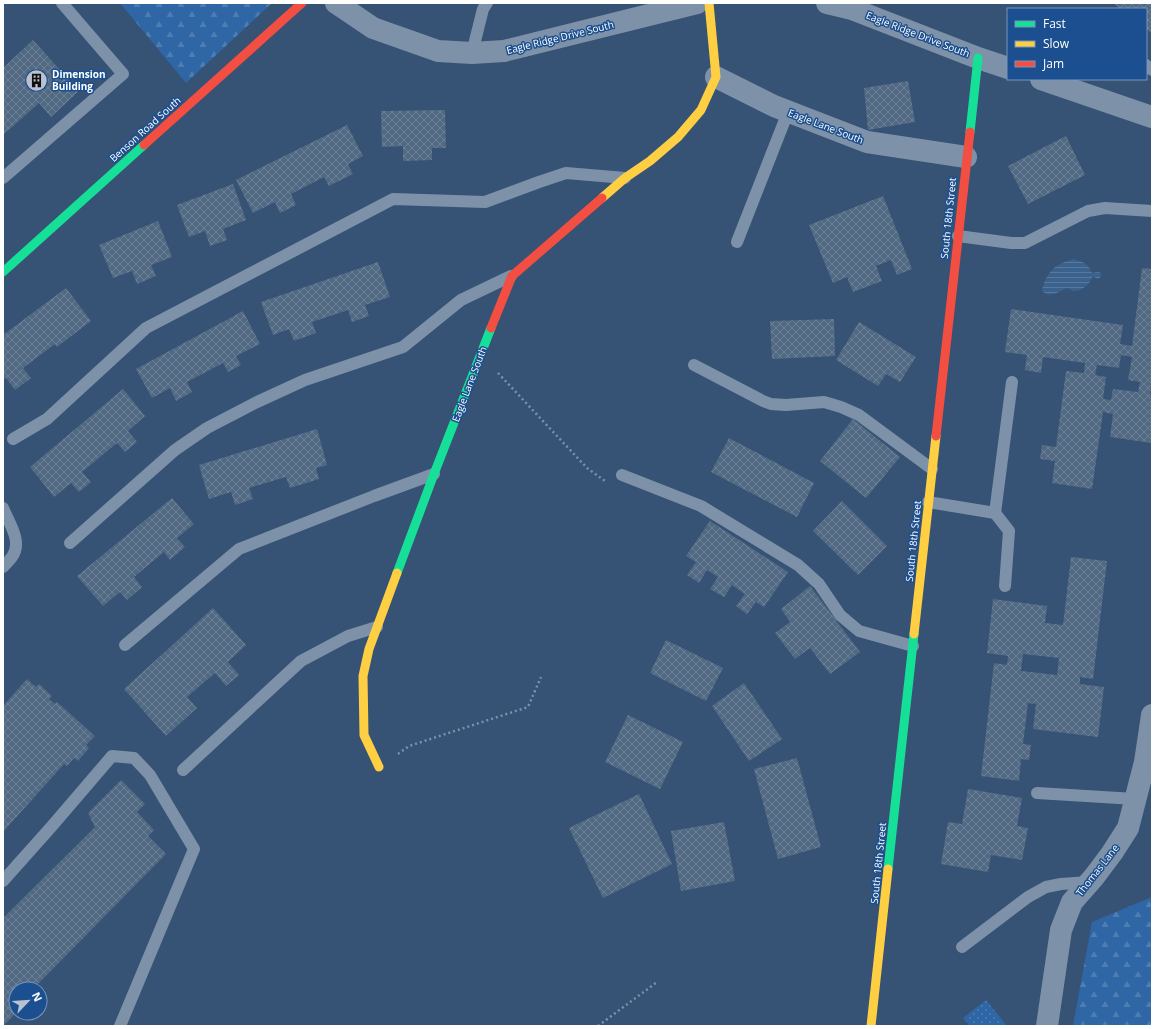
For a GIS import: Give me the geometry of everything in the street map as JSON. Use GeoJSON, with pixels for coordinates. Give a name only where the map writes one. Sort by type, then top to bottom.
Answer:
{"type":"FeatureCollection","features":[{"type":"Feature","properties":{"kind":"street","name":"Benson Road South"},"geometry":{"type":"LineString","coordinates":[[3,272],[302,3]]}},
{"type":"Feature","properties":{"kind":"street","name":"Eagle Ridge Drive South"},"geometry":{"type":"LineString","coordinates":[[336,3],[373,28],[438,51],[472,53],[504,51],[697,3]]}},
{"type":"Feature","properties":{"kind":"street","name":"Eagle Lane South"},"geometry":{"type":"LineString","coordinates":[[379,767],[364,735],[363,676],[369,649],[434,474],[512,276],[624,178],[650,162],[678,137],[701,110],[716,77],[709,3]]}},
{"type":"Feature","properties":{"kind":"street","name":"Eagle Ridge Drive South"},"geometry":{"type":"LineString","coordinates":[[827,3],[852,9],[978,58],[1007,68]]}},
{"type":"Feature","properties":{"kind":"street","name":"South 18th Street"},"geometry":{"type":"LineString","coordinates":[[871,1026],[978,58]]}},
{"type":"Feature","properties":{"kind":"street","name":"Eagle Lane South"},"geometry":{"type":"LineString","coordinates":[[716,77],[774,106],[867,142],[966,157]]}},
{"type":"Feature","properties":{"kind":"street"},"geometry":{"type":"LineString","coordinates":[[1048,80],[1152,117]]}},
{"type":"Feature","properties":{"kind":"street","name":"Thomas Lane"},"geometry":{"type":"LineString","coordinates":[[1047,1026],[1061,930],[1072,902],[1112,853],[1128,828],[1145,762],[1152,715]]}},
{"type":"Feature","properties":{"kind":"lane"},"geometry":{"type":"LineString","coordinates":[[3,178],[123,74],[62,3]]}},
{"type":"Feature","properties":{"kind":"lane"},"geometry":{"type":"LineString","coordinates":[[472,53],[483,9],[487,3]]}},
{"type":"Feature","properties":{"kind":"lane"},"geometry":{"type":"LineString","coordinates":[[737,242],[788,112]]}},
{"type":"Feature","properties":{"kind":"lane"},"geometry":{"type":"LineString","coordinates":[[14,439],[47,419],[146,328],[393,199],[485,202],[566,173],[624,178]]}},
{"type":"Feature","properties":{"kind":"lane"},"geometry":{"type":"LineString","coordinates":[[958,236],[1010,244],[1025,242],[1088,211],[1105,208],[1152,211]]}},
{"type":"Feature","properties":{"kind":"lane"},"geometry":{"type":"LineString","coordinates":[[70,543],[175,450],[207,428],[255,403],[305,380],[403,346],[460,300],[512,276]]}},
{"type":"Feature","properties":{"kind":"lane"},"geometry":{"type":"LineString","coordinates":[[694,364],[771,404],[786,405],[824,402],[841,407],[859,415],[932,469]]}},
{"type":"Feature","properties":{"kind":"lane"},"geometry":{"type":"LineString","coordinates":[[995,513],[1012,382]]}},
{"type":"Feature","properties":{"kind":"lane"},"geometry":{"type":"LineString","coordinates":[[125,645],[239,549],[434,474]]}},
{"type":"Feature","properties":{"kind":"lane"},"geometry":{"type":"LineString","coordinates":[[622,474],[701,506],[798,565],[819,584],[840,614],[859,631],[913,646]]}},
{"type":"Feature","properties":{"kind":"lane"},"geometry":{"type":"LineString","coordinates":[[928,502],[995,513],[1009,531],[1005,586]]}},
{"type":"Feature","properties":{"kind":"lane"},"geometry":{"type":"LineString","coordinates":[[3,508],[16,537],[16,547],[13,556],[3,567]]}},
{"type":"Feature","properties":{"kind":"lane"},"geometry":{"type":"LineString","coordinates":[[183,770],[302,661],[348,636],[377,627]]}},
{"type":"Feature","properties":{"kind":"lane"},"geometry":{"type":"LineString","coordinates":[[3,881],[112,756],[134,758],[150,775],[194,848],[120,1026]]}},
{"type":"Feature","properties":{"kind":"lane"},"geometry":{"type":"LineString","coordinates":[[1037,793],[1135,799]]}},
{"type":"Feature","properties":{"kind":"lane"},"geometry":{"type":"LineString","coordinates":[[962,947],[1028,896],[1046,887],[1061,884],[1089,882]]}},
{"type":"Feature","properties":{"kind":"path"},"geometry":{"type":"LineString","coordinates":[[481,355],[588,468],[610,484],[622,474]]}},
{"type":"Feature","properties":{"kind":"path"},"geometry":{"type":"LineString","coordinates":[[379,767],[409,746],[528,707],[541,677]]}},
{"type":"Feature","properties":{"kind":"path"},"geometry":{"type":"LineString","coordinates":[[598,1026],[657,982]]}},
{"type":"Feature","properties":{"kind":"green space"},"geometry":{"type":"Polygon","coordinates":[[[120,3],[272,3],[186,83],[120,3]]]}},
{"type":"Feature","properties":{"kind":"green space"},"geometry":{"type":"Polygon","coordinates":[[[1152,897],[1152,1026],[1073,1026],[1092,922],[1152,897]]]}},
{"type":"Feature","properties":{"kind":"green space"},"geometry":{"type":"Polygon","coordinates":[[[986,1000],[1007,1026],[970,1026],[963,1018],[986,1000]]]}},
{"type":"Feature","properties":{"kind":"shaded area"},"geometry":{"type":"Polygon","coordinates":[[[1074,259],[1086,264],[1092,273],[1101,273],[1100,278],[1097,279],[1093,276],[1085,287],[1076,291],[1072,291],[1067,288],[1051,295],[1042,291],[1046,278],[1054,268],[1063,262],[1074,259]]]}},
{"type":"Feature","properties":{"kind":"building"},"geometry":{"type":"Polygon","coordinates":[[[1114,3],[1152,3],[1152,34],[1147,29],[1147,8],[1119,8],[1114,3]]]}},
{"type":"Feature","properties":{"kind":"building","name":"Dimension Building"},"geometry":{"type":"Polygon","coordinates":[[[33,40],[79,91],[51,117],[39,103],[3,135],[3,68],[33,40]]]}},
{"type":"Feature","properties":{"kind":"building"},"geometry":{"type":"Polygon","coordinates":[[[908,81],[915,122],[868,130],[864,88],[908,81]]]}},
{"type":"Feature","properties":{"kind":"building"},"geometry":{"type":"Polygon","coordinates":[[[445,110],[446,148],[432,148],[432,160],[403,161],[403,146],[382,147],[381,111],[445,110]]]}},
{"type":"Feature","properties":{"kind":"building"},"geometry":{"type":"Polygon","coordinates":[[[347,125],[363,156],[348,164],[353,174],[329,186],[324,177],[291,194],[296,205],[280,213],[275,202],[253,213],[236,180],[347,125]]]}},
{"type":"Feature","properties":{"kind":"building"},"geometry":{"type":"Polygon","coordinates":[[[1066,136],[1085,175],[1028,204],[1008,166],[1066,136]]]}},
{"type":"Feature","properties":{"kind":"building"},"geometry":{"type":"Polygon","coordinates":[[[233,184],[246,220],[223,229],[227,240],[210,246],[205,231],[189,237],[177,205],[233,184]]]}},
{"type":"Feature","properties":{"kind":"building"},"geometry":{"type":"Polygon","coordinates":[[[883,196],[912,269],[897,275],[891,260],[876,266],[882,281],[853,292],[847,277],[833,283],[809,225],[883,196]]]}},
{"type":"Feature","properties":{"kind":"building"},"geometry":{"type":"Polygon","coordinates":[[[158,221],[172,257],[151,265],[156,276],[137,284],[132,271],[113,278],[99,245],[158,221]]]}},
{"type":"Feature","properties":{"kind":"building"},"geometry":{"type":"Polygon","coordinates":[[[378,262],[390,297],[365,305],[369,316],[352,322],[348,310],[312,322],[316,333],[294,341],[289,329],[273,335],[261,302],[378,262]]]}},
{"type":"Feature","properties":{"kind":"building"},"geometry":{"type":"Polygon","coordinates":[[[1142,268],[1152,269],[1152,384],[1150,394],[1152,395],[1152,443],[1110,437],[1113,414],[1103,412],[1092,489],[1052,483],[1055,461],[1040,459],[1042,445],[1056,447],[1066,371],[1084,373],[1085,363],[1043,357],[1041,373],[1025,370],[1027,355],[1005,352],[1011,309],[1123,325],[1120,344],[1132,346],[1142,268]],[[1121,355],[1119,368],[1097,365],[1095,375],[1106,377],[1103,399],[1111,400],[1113,389],[1138,392],[1140,382],[1128,380],[1132,357],[1121,355]]]}},
{"type":"Feature","properties":{"kind":"building"},"geometry":{"type":"Polygon","coordinates":[[[66,288],[91,321],[57,347],[55,344],[23,368],[31,378],[15,390],[6,378],[3,380],[3,335],[66,288]]]}},
{"type":"Feature","properties":{"kind":"building"},"geometry":{"type":"Polygon","coordinates":[[[243,311],[260,344],[236,356],[241,365],[228,372],[223,363],[187,382],[192,392],[176,401],[170,388],[152,398],[136,369],[243,311]]]}},
{"type":"Feature","properties":{"kind":"building"},"geometry":{"type":"Polygon","coordinates":[[[834,319],[835,356],[772,359],[770,321],[834,319]]]}},
{"type":"Feature","properties":{"kind":"building"},"geometry":{"type":"Polygon","coordinates":[[[859,322],[916,357],[900,382],[886,374],[878,386],[836,360],[859,322]]]}},
{"type":"Feature","properties":{"kind":"building"},"geometry":{"type":"Polygon","coordinates":[[[123,389],[145,416],[128,431],[137,442],[125,452],[117,443],[82,472],[91,482],[79,492],[71,483],[54,497],[30,467],[123,389]]]}},
{"type":"Feature","properties":{"kind":"building"},"geometry":{"type":"Polygon","coordinates":[[[853,419],[900,457],[866,498],[820,461],[853,419]]]}},
{"type":"Feature","properties":{"kind":"building"},"geometry":{"type":"Polygon","coordinates":[[[317,429],[327,465],[316,468],[319,479],[290,488],[286,477],[249,488],[253,499],[235,505],[231,492],[209,499],[199,465],[317,429]]]}},
{"type":"Feature","properties":{"kind":"building"},"geometry":{"type":"Polygon","coordinates":[[[729,438],[814,483],[797,517],[711,472],[729,438]]]}},
{"type":"Feature","properties":{"kind":"building"},"geometry":{"type":"Polygon","coordinates":[[[172,498],[194,524],[177,538],[185,547],[170,560],[164,552],[134,577],[142,587],[127,600],[120,592],[103,606],[77,576],[172,498]]]}},
{"type":"Feature","properties":{"kind":"building"},"geometry":{"type":"Polygon","coordinates":[[[842,501],[887,546],[858,575],[813,531],[842,501]]]}},
{"type":"Feature","properties":{"kind":"building"},"geometry":{"type":"Polygon","coordinates":[[[710,521],[788,572],[764,607],[756,602],[747,614],[736,606],[745,594],[732,585],[724,597],[710,589],[718,577],[707,570],[699,583],[687,575],[696,562],[686,556],[710,521]]]}},
{"type":"Feature","properties":{"kind":"building"},"geometry":{"type":"Polygon","coordinates":[[[1071,557],[1107,561],[1093,679],[1080,677],[1080,684],[1104,687],[1098,737],[1033,729],[1036,704],[1028,703],[1023,744],[1031,745],[1029,760],[1021,759],[1019,781],[981,776],[994,663],[1007,665],[1008,656],[987,653],[993,599],[1047,606],[1045,623],[1063,625],[1071,557]],[[1023,654],[1021,671],[1057,675],[1059,658],[1023,654]]]}},
{"type":"Feature","properties":{"kind":"building"},"geometry":{"type":"Polygon","coordinates":[[[810,586],[860,652],[830,674],[810,648],[795,659],[775,633],[790,622],[781,609],[810,586]]]}},
{"type":"Feature","properties":{"kind":"building"},"geometry":{"type":"Polygon","coordinates":[[[213,608],[246,645],[228,662],[239,675],[226,686],[215,673],[187,697],[197,708],[166,736],[124,689],[213,608]]]}},
{"type":"Feature","properties":{"kind":"building"},"geometry":{"type":"Polygon","coordinates":[[[666,640],[723,668],[706,701],[650,673],[666,640]]]}},
{"type":"Feature","properties":{"kind":"building"},"geometry":{"type":"Polygon","coordinates":[[[27,679],[36,687],[39,684],[52,696],[49,699],[55,704],[57,702],[95,736],[86,745],[89,748],[78,761],[74,758],[67,766],[64,764],[3,832],[3,706],[27,679]]]}},
{"type":"Feature","properties":{"kind":"building"},"geometry":{"type":"Polygon","coordinates":[[[744,683],[782,739],[749,761],[712,706],[744,683]]]}},
{"type":"Feature","properties":{"kind":"building"},"geometry":{"type":"Polygon","coordinates":[[[628,715],[683,742],[660,789],[605,762],[628,715]]]}},
{"type":"Feature","properties":{"kind":"building"},"geometry":{"type":"Polygon","coordinates":[[[797,758],[821,847],[778,859],[754,769],[797,758]]]}},
{"type":"Feature","properties":{"kind":"building"},"geometry":{"type":"Polygon","coordinates":[[[121,780],[145,804],[137,812],[154,830],[148,836],[166,854],[41,981],[8,981],[8,1021],[3,1026],[3,918],[95,827],[88,813],[121,780]]]}},
{"type":"Feature","properties":{"kind":"building"},"geometry":{"type":"Polygon","coordinates":[[[968,789],[1022,798],[1017,826],[1028,828],[1022,860],[991,855],[988,872],[941,864],[948,822],[962,824],[968,789]]]}},
{"type":"Feature","properties":{"kind":"building"},"geometry":{"type":"Polygon","coordinates":[[[639,794],[672,864],[603,898],[569,828],[639,794]]]}},
{"type":"Feature","properties":{"kind":"building"},"geometry":{"type":"Polygon","coordinates":[[[724,822],[735,881],[681,891],[671,831],[724,822]]]}},
{"type":"Feature","properties":{"kind":"traffic: fast"},"geometry":{"type":"LineString","coordinates":[[970,132],[978,58]]}},
{"type":"Feature","properties":{"kind":"traffic: fast"},"geometry":{"type":"LineString","coordinates":[[3,272],[144,145]]}},
{"type":"Feature","properties":{"kind":"traffic: fast"},"geometry":{"type":"LineString","coordinates":[[397,573],[491,328]]}},
{"type":"Feature","properties":{"kind":"traffic: fast"},"geometry":{"type":"LineString","coordinates":[[888,869],[914,634]]}},
{"type":"Feature","properties":{"kind":"traffic: slow"},"geometry":{"type":"LineString","coordinates":[[602,198],[625,178],[650,161],[678,137],[701,110],[716,77],[709,3]]}},
{"type":"Feature","properties":{"kind":"traffic: slow"},"geometry":{"type":"LineString","coordinates":[[914,634],[936,436]]}},
{"type":"Feature","properties":{"kind":"traffic: slow"},"geometry":{"type":"LineString","coordinates":[[379,767],[364,735],[363,676],[369,649],[397,573]]}},
{"type":"Feature","properties":{"kind":"traffic: slow"},"geometry":{"type":"LineString","coordinates":[[871,1026],[888,869]]}},
{"type":"Feature","properties":{"kind":"traffic: jam"},"geometry":{"type":"LineString","coordinates":[[144,145],[302,3]]}},
{"type":"Feature","properties":{"kind":"traffic: jam"},"geometry":{"type":"LineString","coordinates":[[936,436],[970,132]]}},
{"type":"Feature","properties":{"kind":"traffic: jam"},"geometry":{"type":"LineString","coordinates":[[491,328],[512,276],[602,198]]}},
{"type":"Feature","properties":{"kind":"place","name":"Dimension Building"},"geometry":{"type":"Point","coordinates":[36,80]}}]}
